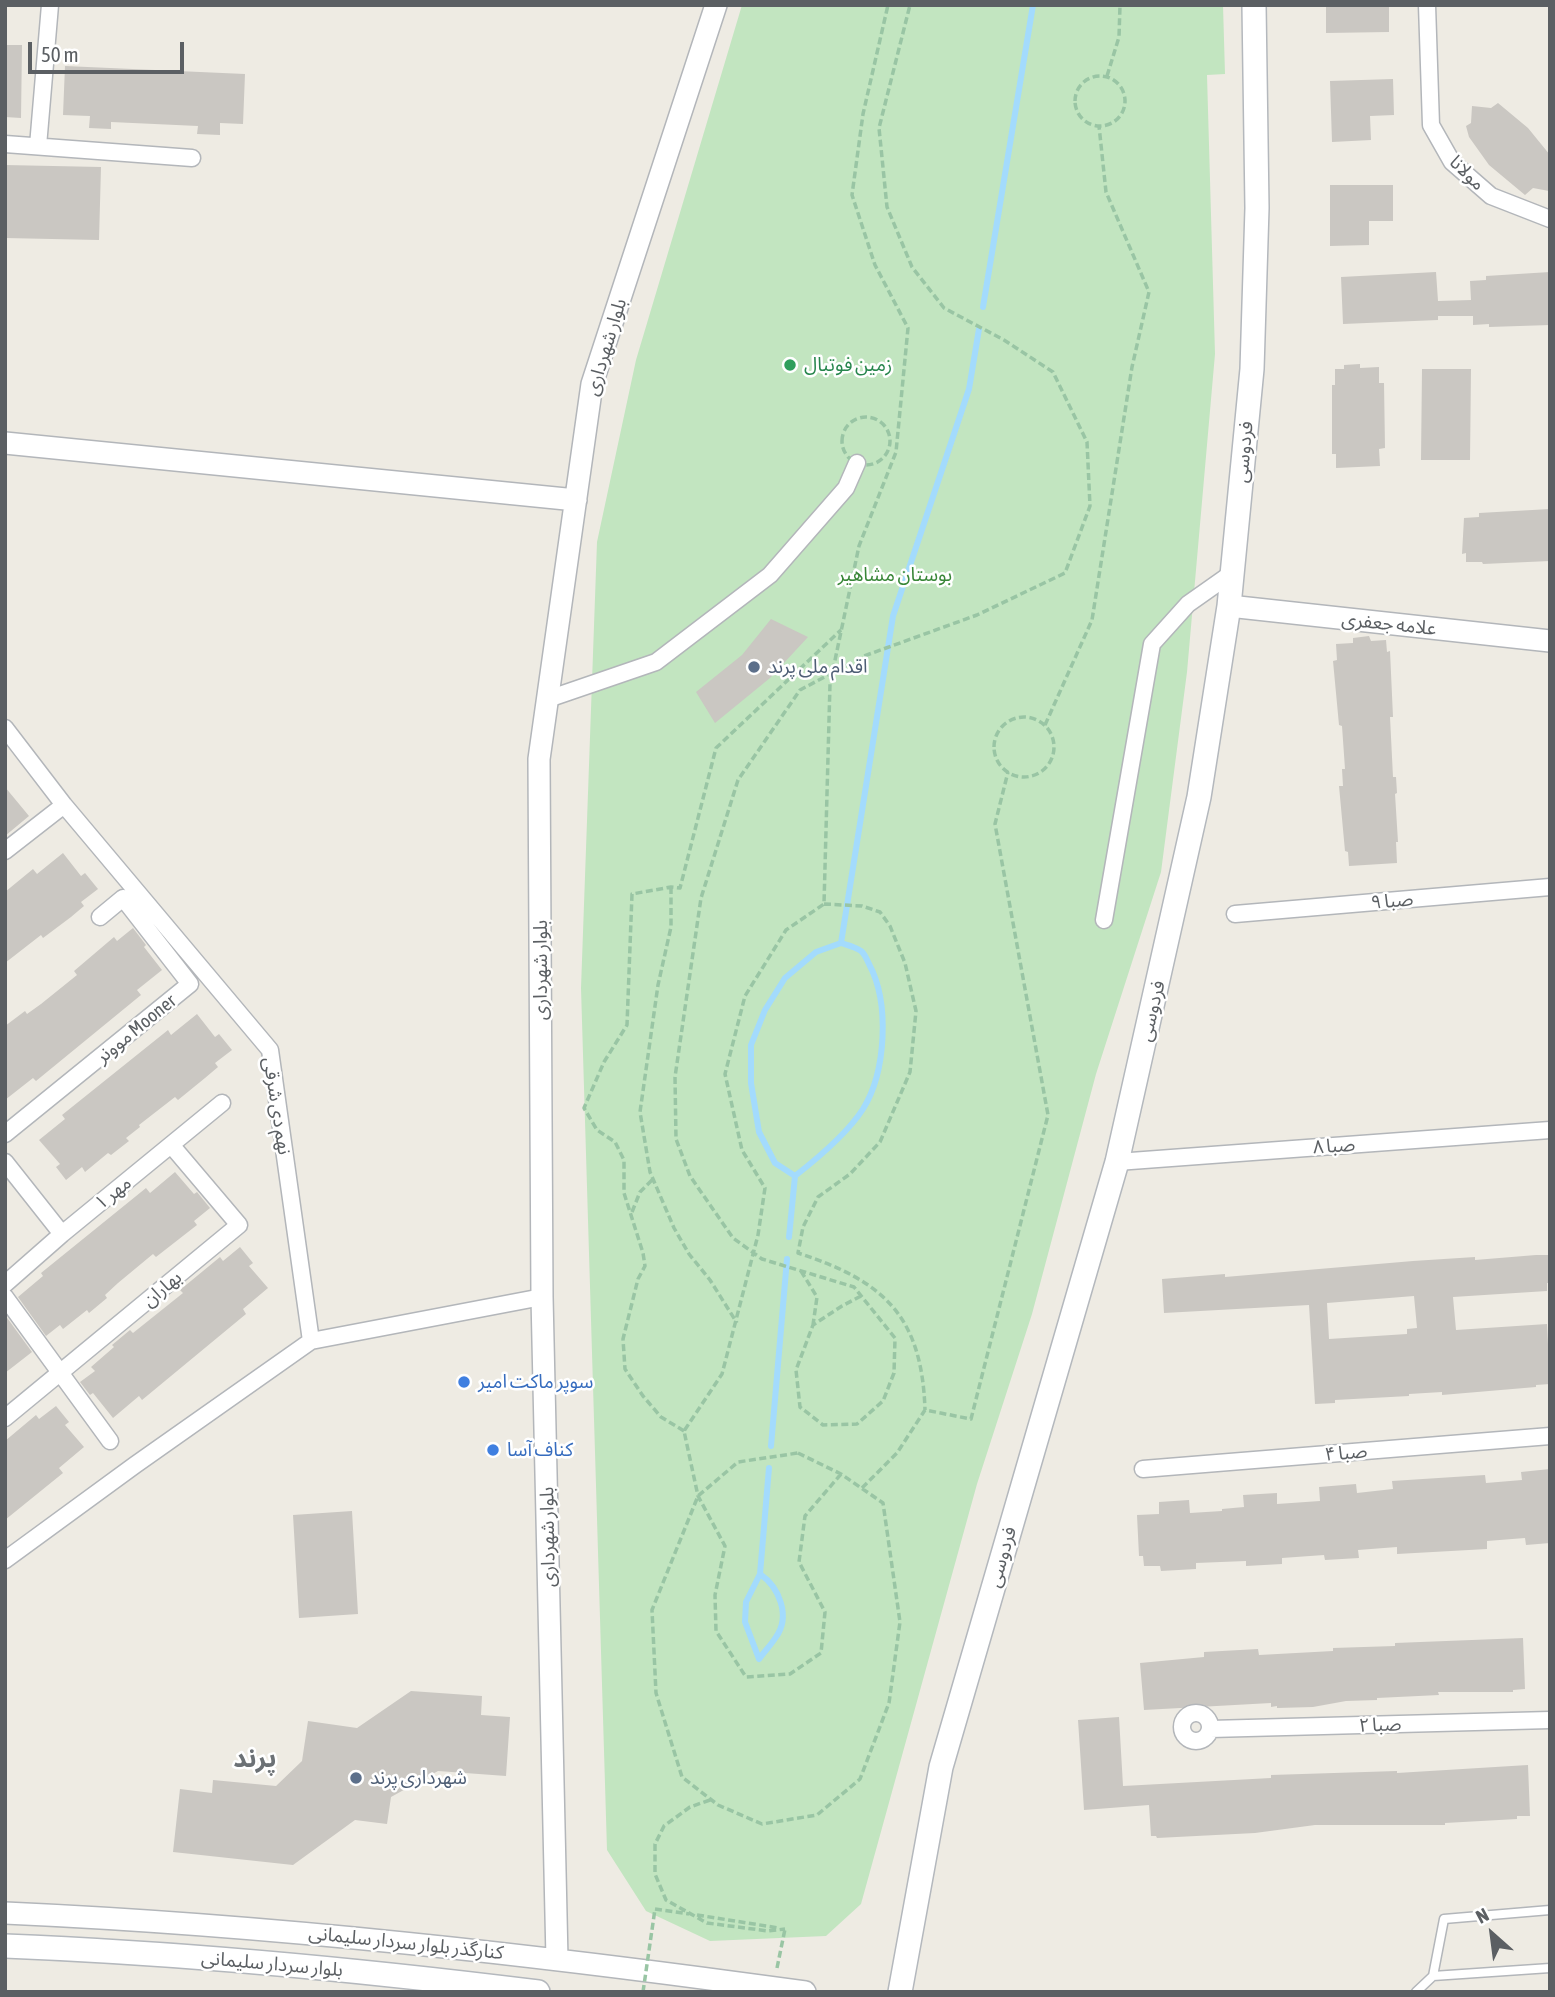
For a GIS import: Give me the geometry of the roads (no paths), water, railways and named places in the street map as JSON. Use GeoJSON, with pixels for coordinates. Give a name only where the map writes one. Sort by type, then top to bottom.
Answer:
{"type":"FeatureCollection","features":[{"type":"Feature","properties":{"kind":"main road","name":"فردوسی"},"geometry":{"type":"LineString","coordinates":[[900,1992],[941,1767],[1117,1162],[1199,797],[1229,606],[1252,369],[1257,208],[1254,5]]}},
{"type":"Feature","properties":{"kind":"main road","name":"بلوار سردار سلیمانی"},"geometry":{"type":"LineString","coordinates":[[5,1946],[113,1950],[416,1977],[538,1992]]}},
{"type":"Feature","properties":{"kind":"street"},"geometry":{"type":"LineString","coordinates":[[38,146],[50,5]]}},
{"type":"Feature","properties":{"kind":"street","name":"بلوار شهرداری"},"geometry":{"type":"LineString","coordinates":[[557,1959],[542,1297],[539,759],[592,384],[716,5]]}},
{"type":"Feature","properties":{"kind":"street","name":"مولانا"},"geometry":{"type":"LineString","coordinates":[[1427,5],[1432,125],[1452,162],[1492,196],[1550,219]]}},
{"type":"Feature","properties":{"kind":"street"},"geometry":{"type":"LineString","coordinates":[[5,144],[192,158]]}},
{"type":"Feature","properties":{"kind":"street"},"geometry":{"type":"LineString","coordinates":[[5,443],[576,500]]}},
{"type":"Feature","properties":{"kind":"street"},"geometry":{"type":"LineString","coordinates":[[548,699],[656,662],[771,575],[846,488],[857,463]]}},
{"type":"Feature","properties":{"kind":"street"},"geometry":{"type":"LineString","coordinates":[[1104,920],[1152,645],[1188,604],[1232,573]]}},
{"type":"Feature","properties":{"kind":"street","name":"علامه جعفری"},"geometry":{"type":"LineString","coordinates":[[1229,606],[1550,641]]}},
{"type":"Feature","properties":{"kind":"street","name":"نهم دی شرقی"},"geometry":{"type":"LineString","coordinates":[[5,729],[64,805],[270,1050],[311,1341]]}},
{"type":"Feature","properties":{"kind":"street"},"geometry":{"type":"LineString","coordinates":[[5,852],[64,805]]}},
{"type":"Feature","properties":{"kind":"street","name":"صبا ۹"},"geometry":{"type":"LineString","coordinates":[[1235,914],[1550,887]]}},
{"type":"Feature","properties":{"kind":"street","name":"موونر Mooner"},"geometry":{"type":"LineString","coordinates":[[5,1134],[190,985],[123,898],[100,917]]}},
{"type":"Feature","properties":{"kind":"street","name":"مهر ۱"},"geometry":{"type":"LineString","coordinates":[[5,1284],[222,1102]]}},
{"type":"Feature","properties":{"kind":"street","name":"صبا ۸"},"geometry":{"type":"LineString","coordinates":[[1117,1162],[1550,1130]]}},
{"type":"Feature","properties":{"kind":"street","name":"بهاران"},"geometry":{"type":"LineString","coordinates":[[5,1418],[239,1225],[172,1146]]}},
{"type":"Feature","properties":{"kind":"street"},"geometry":{"type":"LineString","coordinates":[[5,1162],[62,1234]]}},
{"type":"Feature","properties":{"kind":"street"},"geometry":{"type":"LineString","coordinates":[[5,1297],[110,1441]]}},
{"type":"Feature","properties":{"kind":"street"},"geometry":{"type":"LineString","coordinates":[[5,1560],[311,1341],[542,1297]]}},
{"type":"Feature","properties":{"kind":"street","name":"صبا ۴"},"geometry":{"type":"LineString","coordinates":[[1143,1469],[1550,1436]]}},
{"type":"Feature","properties":{"kind":"street","name":"صبا ۲"},"geometry":{"type":"LineString","coordinates":[[1210,1729],[1550,1720]]}},
{"type":"Feature","properties":{"kind":"street","name":"کنارگذر بلوار سردار سلیمانی"},"geometry":{"type":"LineString","coordinates":[[5,1913],[342,1936],[557,1959],[804,1992]]}},
{"type":"Feature","properties":{"kind":"street"},"geometry":{"type":"LineString","coordinates":[[731,1992],[763,1986]]}},
{"type":"Feature","properties":{"kind":"lane"},"geometry":{"type":"LineString","coordinates":[[1416,1992],[1433,1976],[1444,1919],[1550,1910]]}},
{"type":"Feature","properties":{"kind":"lane"},"geometry":{"type":"LineString","coordinates":[[1433,1976],[1550,1968]]}},
{"type":"Feature","properties":{"kind":"waterway"},"geometry":{"type":"LineString","coordinates":[[983,307],[1033,5]]}},
{"type":"Feature","properties":{"kind":"waterway"},"geometry":{"type":"LineString","coordinates":[[789,1237],[795,1176],[832,1145],[863,1109],[871,1094],[881,1057],[882,1017],[876,980],[862,952],[841,943],[893,616],[969,389],[979,329]]}},
{"type":"Feature","properties":{"kind":"waterway"},"geometry":{"type":"LineString","coordinates":[[795,1176],[775,1163],[759,1132],[751,1083],[751,1045],[765,1010],[785,978],[816,952],[841,943]]}},
{"type":"Feature","properties":{"kind":"waterway"},"geometry":{"type":"LineString","coordinates":[[771,1446],[787,1259]]}},
{"type":"Feature","properties":{"kind":"waterway"},"geometry":{"type":"LineString","coordinates":[[759,1659],[745,1622],[746,1602],[760,1574],[769,1468]]}},
{"type":"Feature","properties":{"kind":"waterway"},"geometry":{"type":"LineString","coordinates":[[759,1659],[776,1637],[783,1611],[773,1586],[760,1574]]}},
{"type":"Feature","properties":{"kind":"place","name":"زمین فوتبال"},"geometry":{"type":"Point","coordinates":[790,365]}},
{"type":"Feature","properties":{"kind":"place","name":"اقدام ملی پرند"},"geometry":{"type":"Point","coordinates":[754,667]}},
{"type":"Feature","properties":{"kind":"place","name":"سوپر ماکت امیر"},"geometry":{"type":"Point","coordinates":[464,1382]}},
{"type":"Feature","properties":{"kind":"place","name":"کناف آسا"},"geometry":{"type":"Point","coordinates":[493,1450]}},
{"type":"Feature","properties":{"kind":"place","name":"شهرداری پرند"},"geometry":{"type":"Point","coordinates":[356,1778]}},
{"type":"Feature","properties":{"kind":"district","name":"پرند"},"geometry":{"type":"Point","coordinates":[255,1759]}},
{"type":"Feature","properties":{"kind":"park label","name":"بوستان مشاهیر"},"geometry":{"type":"Point","coordinates":[895,575]}}]}
